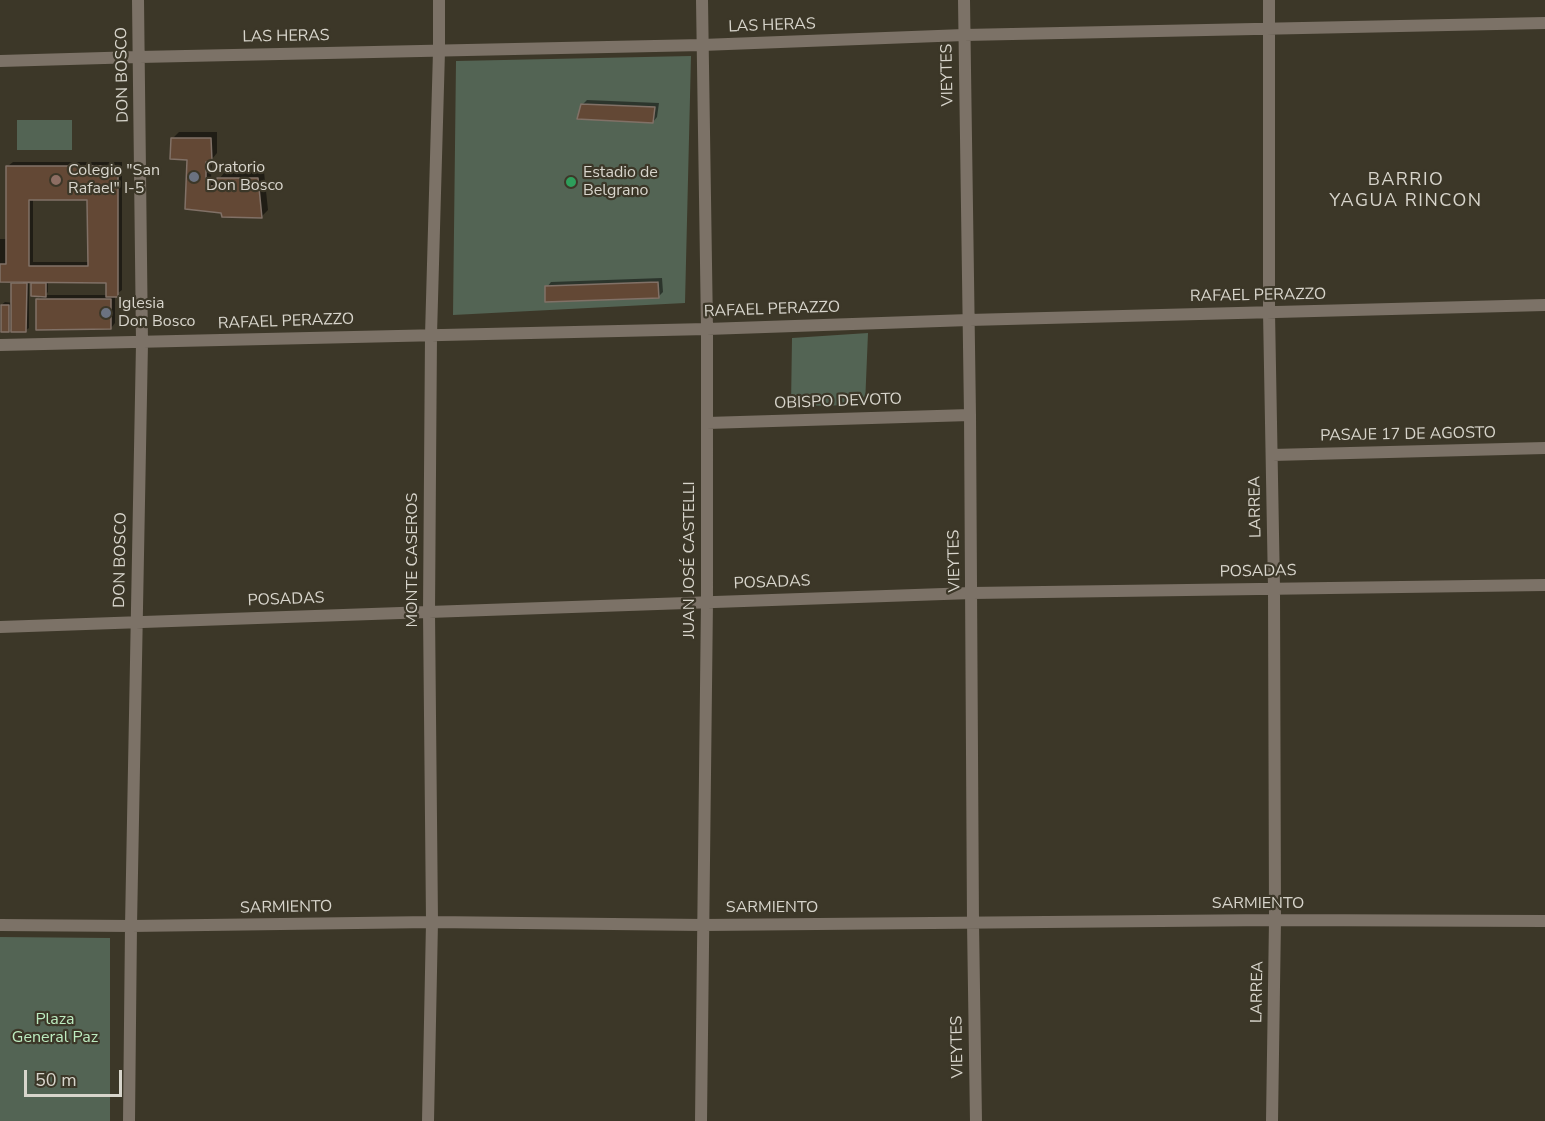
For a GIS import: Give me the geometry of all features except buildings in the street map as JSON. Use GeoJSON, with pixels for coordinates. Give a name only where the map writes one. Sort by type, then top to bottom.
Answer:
{"type":"FeatureCollection","features":[{"type":"Feature","properties":{"kind":"street","name":"DON BOSCO"},"geometry":{"type":"LineString","coordinates":[[129,1121],[142,343],[138,0]]}},
{"type":"Feature","properties":{"kind":"street","name":"MONTE CASEROS"},"geometry":{"type":"LineString","coordinates":[[428,1121],[432,922],[429,612],[431,335],[439,0]]}},
{"type":"Feature","properties":{"kind":"street","name":"JUAN JOSÉ CASTELLI"},"geometry":{"type":"LineString","coordinates":[[701,1121],[707,601],[702,0]]}},
{"type":"Feature","properties":{"kind":"street","name":"VIEYTES"},"geometry":{"type":"LineString","coordinates":[[964,0],[976,1121]]}},
{"type":"Feature","properties":{"kind":"street","name":"LARREA"},"geometry":{"type":"LineString","coordinates":[[1269,0],[1269,312],[1274,588],[1275,920],[1272,1121]]}},
{"type":"Feature","properties":{"kind":"street","name":"LAS HERAS"},"geometry":{"type":"LineString","coordinates":[[0,62],[702,45],[964,35],[1545,23]]}},
{"type":"Feature","properties":{"kind":"street","name":"RAFAEL PERAZZO"},"geometry":{"type":"LineString","coordinates":[[0,345],[706,329],[1545,305]]}},
{"type":"Feature","properties":{"kind":"street","name":"OBISPO DEVOTO"},"geometry":{"type":"LineString","coordinates":[[707,423],[970,415]]}},
{"type":"Feature","properties":{"kind":"street","name":"PASAJE 17 DE AGOSTO"},"geometry":{"type":"LineString","coordinates":[[1272,454],[1545,448]]}},
{"type":"Feature","properties":{"kind":"street","name":"POSADAS"},"geometry":{"type":"LineString","coordinates":[[0,627],[972,593],[1545,585]]}},
{"type":"Feature","properties":{"kind":"street","name":"SARMIENTO"},"geometry":{"type":"LineString","coordinates":[[0,924],[131,926],[432,922],[703,925],[1275,920],[1545,921]]}},
{"type":"Feature","properties":{"kind":"green space","name":"Estadio de Belgrano"},"geometry":{"type":"Polygon","coordinates":[[[691,56],[685,303],[453,315],[456,61],[691,56]]]}},
{"type":"Feature","properties":{"kind":"green space"},"geometry":{"type":"Polygon","coordinates":[[[17,120],[72,120],[72,150],[17,150],[17,120]]]}},
{"type":"Feature","properties":{"kind":"green space"},"geometry":{"type":"Polygon","coordinates":[[[868,333],[865,405],[791,406],[792,338],[868,333]]]}},
{"type":"Feature","properties":{"kind":"green space","name":"Plaza General Paz"},"geometry":{"type":"Polygon","coordinates":[[[0,937],[110,938],[110,1121],[0,1121],[0,937]]]}},
{"type":"Feature","properties":{"kind":"place","name":"Oratorio Don Bosco"},"geometry":{"type":"Point","coordinates":[194,177]}},
{"type":"Feature","properties":{"kind":"place","name":"Colegio \"San Rafael\" I-5"},"geometry":{"type":"Point","coordinates":[56,180]}},
{"type":"Feature","properties":{"kind":"place","name":"Estadio de Belgrano"},"geometry":{"type":"Point","coordinates":[571,182]}},
{"type":"Feature","properties":{"kind":"place","name":"Iglesia Don Bosco"},"geometry":{"type":"Point","coordinates":[106,313]}},
{"type":"Feature","properties":{"kind":"district","name":"BARRIO YAGUA RINCON"},"geometry":{"type":"Point","coordinates":[1406,192]}}]}
